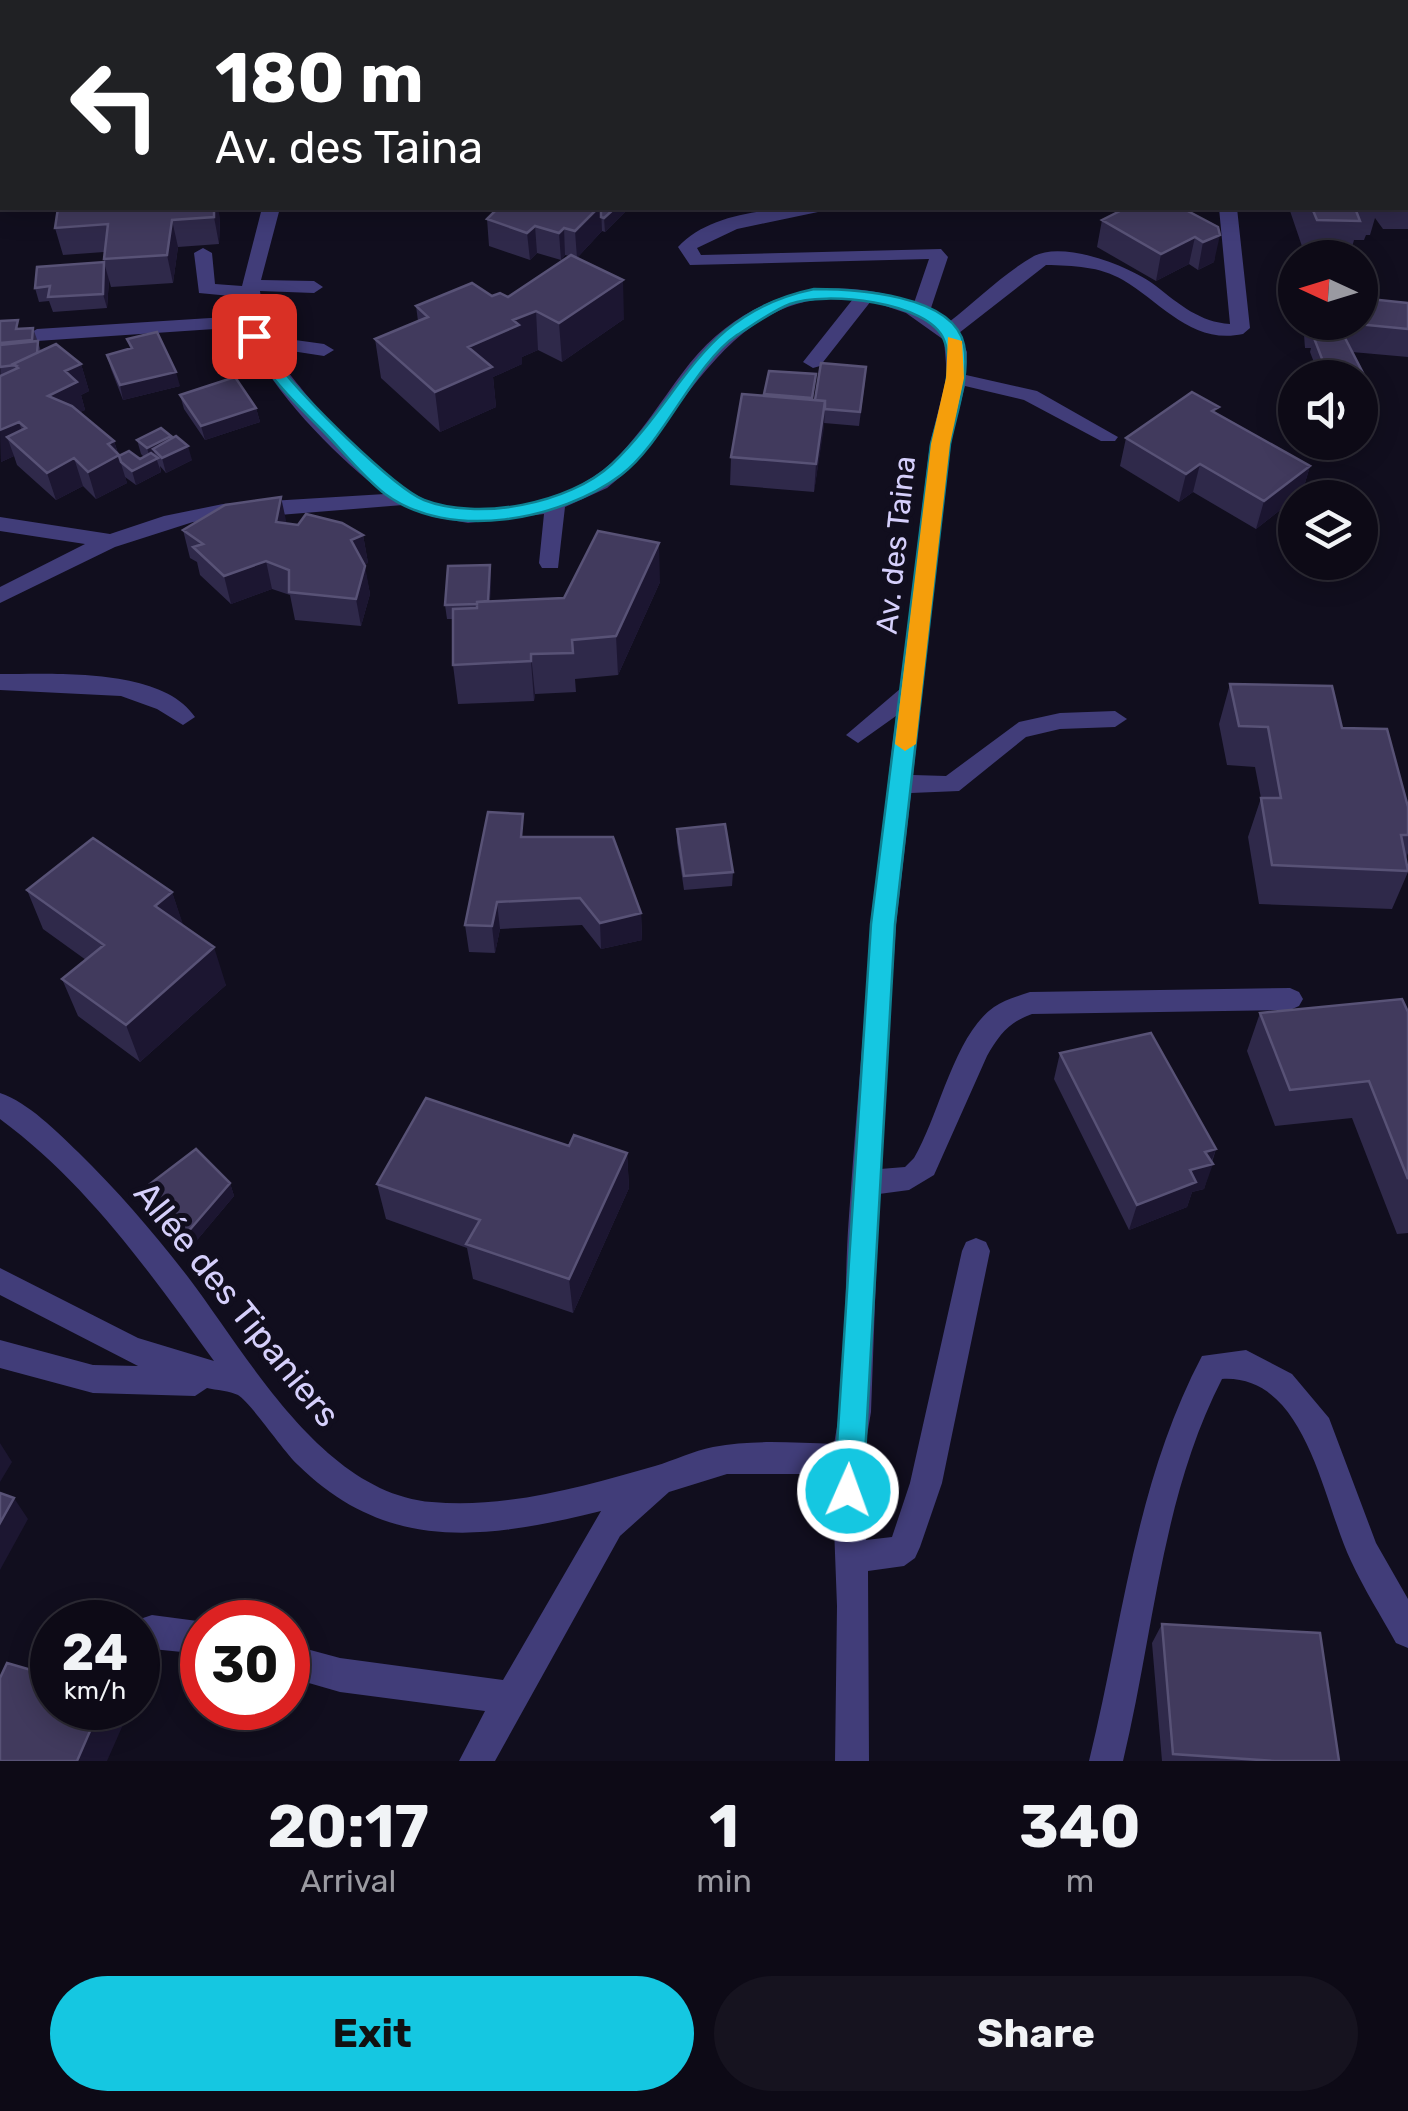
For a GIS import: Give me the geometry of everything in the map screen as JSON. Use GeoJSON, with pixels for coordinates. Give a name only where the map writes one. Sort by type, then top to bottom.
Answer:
{"type":"FeatureCollection","features":[{"type":"Feature","properties":{"kind":"street"},"geometry":{"type":"LineString","coordinates":[[270,210],[250,289],[253,330],[272,370],[391,489],[421,506],[495,514],[555,504],[617,470],[726,334],[754,314],[784,300],[814,294],[866,294],[920,312],[948,332],[1042,259],[1085,260],[1116,269],[1199,327],[1236,330],[1240,328],[1228,210]]}},
{"type":"Feature","properties":{"kind":"street"},"geometry":{"type":"LineString","coordinates":[[803,210],[728,226],[702,235],[687,248],[696,261],[935,253],[939,257],[920,312]]}},
{"type":"Feature","properties":{"kind":"street"},"geometry":{"type":"LineString","coordinates":[[202,254],[206,289],[314,288]]}},
{"type":"Feature","properties":{"kind":"street"},"geometry":{"type":"LineString","coordinates":[[813,362],[866,294]]}},
{"type":"Feature","properties":{"kind":"street"},"geometry":{"type":"LineString","coordinates":[[37,335],[253,330],[324,350]]}},
{"type":"Feature","properties":{"kind":"street","name":"Av. des Taina"},"geometry":{"type":"LineString","coordinates":[[852,1761],[847,1459],[856,1412],[859,1274],[883,924],[940,444],[955,378],[955,343],[948,332]]}},
{"type":"Feature","properties":{"kind":"street"},"geometry":{"type":"LineString","coordinates":[[955,378],[1030,394],[1108,438]]}},
{"type":"Feature","properties":{"kind":"street"},"geometry":{"type":"LineString","coordinates":[[0,596],[113,540],[221,511],[351,507],[408,498]]}},
{"type":"Feature","properties":{"kind":"street"},"geometry":{"type":"LineString","coordinates":[[550,563],[555,504]]}},
{"type":"Feature","properties":{"kind":"street"},"geometry":{"type":"LineString","coordinates":[[0,524],[113,540]]}},
{"type":"Feature","properties":{"kind":"street"},"geometry":{"type":"LineString","coordinates":[[0,682],[131,690],[172,706],[183,718]]}},
{"type":"Feature","properties":{"kind":"street"},"geometry":{"type":"LineString","coordinates":[[858,736],[912,692]]}},
{"type":"Feature","properties":{"kind":"street"},"geometry":{"type":"LineString","coordinates":[[900,784],[950,785],[1019,730],[1060,721],[1115,718]]}},
{"type":"Feature","properties":{"kind":"street"},"geometry":{"type":"LineString","coordinates":[[868,1182],[914,1176],[928,1164],[956,1089],[983,1042],[1000,1016],[1030,1003],[1290,1000]]}},
{"type":"Feature","properties":{"kind":"street","name":"Allée des Tipaniers"},"geometry":{"type":"LineString","coordinates":[[0,1104],[40,1132],[103,1197],[211,1330],[245,1383],[308,1455],[383,1512],[429,1518],[526,1514],[712,1462],[847,1459]]}},
{"type":"Feature","properties":{"kind":"street"},"geometry":{"type":"LineString","coordinates":[[851,1556],[894,1554],[904,1547],[926,1483],[976,1251]]}},
{"type":"Feature","properties":{"kind":"street"},"geometry":{"type":"LineString","coordinates":[[0,1281],[111,1340],[174,1367],[245,1383]]}},
{"type":"Feature","properties":{"kind":"street"},"geometry":{"type":"LineString","coordinates":[[0,1354],[93,1379],[245,1383]]}},
{"type":"Feature","properties":{"kind":"street"},"geometry":{"type":"LineString","coordinates":[[1106,1761],[1166,1472],[1190,1404],[1214,1366],[1246,1364],[1281,1384],[1318,1428],[1364,1551],[1408,1631]]}},
{"type":"Feature","properties":{"kind":"street"},"geometry":{"type":"LineString","coordinates":[[476,1761],[610,1525],[660,1479]]}},
{"type":"Feature","properties":{"kind":"street"},"geometry":{"type":"LineString","coordinates":[[310,1666],[340,1674],[511,1698]]}},
{"type":"Feature","properties":{"kind":"building"},"geometry":{"type":"Polygon","coordinates":[[[58,210],[214,210],[214,217],[172,220],[167,255],[104,259],[108,224],[55,228],[58,210]]]}},
{"type":"Feature","properties":{"kind":"building"},"geometry":{"type":"Polygon","coordinates":[[[496,210],[596,210],[575,231],[564,228],[559,233],[535,226],[527,233],[487,219],[496,210]]]}},
{"type":"Feature","properties":{"kind":"building"},"geometry":{"type":"Polygon","coordinates":[[[1122,210],[1186,210],[1218,227],[1220,235],[1203,242],[1195,237],[1161,254],[1102,220],[1122,210]]]}},
{"type":"Feature","properties":{"kind":"building"},"geometry":{"type":"Polygon","coordinates":[[[1313,210],[1356,210],[1360,221],[1317,220],[1313,210]]]}},
{"type":"Feature","properties":{"kind":"building"},"geometry":{"type":"Polygon","coordinates":[[[571,255],[623,280],[559,323],[536,311],[513,320],[519,325],[468,347],[492,367],[435,392],[375,339],[428,317],[416,306],[472,283],[492,296],[500,293],[508,297],[571,255]]]}},
{"type":"Feature","properties":{"kind":"building"},"geometry":{"type":"Polygon","coordinates":[[[104,262],[103,294],[48,297],[50,286],[35,288],[37,267],[104,262]]]}},
{"type":"Feature","properties":{"kind":"building"},"geometry":{"type":"Polygon","coordinates":[[[1378,300],[1408,303],[1408,329],[1378,326],[1378,300]]]}},
{"type":"Feature","properties":{"kind":"building"},"geometry":{"type":"Polygon","coordinates":[[[18,320],[16,329],[33,328],[32,340],[0,343],[0,321],[18,320]]]}},
{"type":"Feature","properties":{"kind":"building"},"geometry":{"type":"Polygon","coordinates":[[[157,332],[176,372],[120,385],[107,355],[132,348],[127,339],[157,332]]]}},
{"type":"Feature","properties":{"kind":"building"},"geometry":{"type":"Polygon","coordinates":[[[1315,340],[1346,340],[1356,360],[1322,360],[1315,340]]]}},
{"type":"Feature","properties":{"kind":"building"},"geometry":{"type":"Polygon","coordinates":[[[38,341],[37,353],[15,365],[0,367],[0,345],[38,341]]]}},
{"type":"Feature","properties":{"kind":"building"},"geometry":{"type":"Polygon","coordinates":[[[56,344],[81,364],[65,371],[77,382],[48,396],[72,406],[114,441],[108,444],[119,455],[88,472],[74,458],[47,473],[7,437],[26,428],[19,422],[0,430],[0,376],[18,368],[13,364],[56,344]]]}},
{"type":"Feature","properties":{"kind":"building"},"geometry":{"type":"Polygon","coordinates":[[[821,363],[866,367],[860,412],[825,409],[825,401],[815,400],[821,363]]]}},
{"type":"Feature","properties":{"kind":"building"},"geometry":{"type":"Polygon","coordinates":[[[769,371],[816,374],[812,398],[764,394],[769,371]]]}},
{"type":"Feature","properties":{"kind":"building"},"geometry":{"type":"Polygon","coordinates":[[[235,377],[256,408],[201,426],[180,395],[235,377]]]}},
{"type":"Feature","properties":{"kind":"building"},"geometry":{"type":"Polygon","coordinates":[[[1192,392],[1219,407],[1212,411],[1278,448],[1278,460],[1299,460],[1310,466],[1292,480],[1278,480],[1278,490],[1264,501],[1200,464],[1186,474],[1126,438],[1192,392]]]}},
{"type":"Feature","properties":{"kind":"building"},"geometry":{"type":"Polygon","coordinates":[[[742,394],[825,401],[816,464],[731,457],[742,394]]]}},
{"type":"Feature","properties":{"kind":"building"},"geometry":{"type":"Polygon","coordinates":[[[161,428],[171,436],[147,448],[137,440],[161,428]]]}},
{"type":"Feature","properties":{"kind":"building"},"geometry":{"type":"Polygon","coordinates":[[[176,436],[188,446],[162,458],[153,449],[176,436]]]}},
{"type":"Feature","properties":{"kind":"building"},"geometry":{"type":"Polygon","coordinates":[[[129,451],[140,459],[151,453],[158,458],[132,471],[119,456],[129,451]]]}},
{"type":"Feature","properties":{"kind":"building"},"geometry":{"type":"Polygon","coordinates":[[[281,497],[276,522],[298,525],[306,514],[342,523],[363,535],[351,540],[365,566],[356,599],[289,592],[289,570],[266,561],[224,576],[193,547],[203,544],[183,530],[225,505],[281,497]]]}},
{"type":"Feature","properties":{"kind":"building"},"geometry":{"type":"Polygon","coordinates":[[[598,531],[659,543],[616,636],[572,640],[573,653],[531,654],[531,661],[453,665],[453,609],[477,608],[477,602],[564,598],[598,531]]]}},
{"type":"Feature","properties":{"kind":"building"},"geometry":{"type":"Polygon","coordinates":[[[490,565],[488,601],[445,605],[448,566],[490,565]]]}},
{"type":"Feature","properties":{"kind":"building"},"geometry":{"type":"Polygon","coordinates":[[[1230,684],[1332,686],[1342,728],[1387,729],[1408,807],[1408,835],[1401,835],[1408,871],[1272,865],[1261,798],[1281,798],[1268,727],[1239,726],[1230,684]]]}},
{"type":"Feature","properties":{"kind":"building"},"geometry":{"type":"Polygon","coordinates":[[[488,812],[523,814],[521,837],[613,837],[641,913],[600,923],[580,898],[497,902],[492,926],[465,925],[488,812]]]}},
{"type":"Feature","properties":{"kind":"building"},"geometry":{"type":"Polygon","coordinates":[[[725,824],[733,872],[684,876],[677,829],[725,824]]]}},
{"type":"Feature","properties":{"kind":"building"},"geometry":{"type":"Polygon","coordinates":[[[93,838],[172,892],[155,906],[214,947],[126,1025],[62,979],[104,945],[27,890],[93,838]]]}},
{"type":"Feature","properties":{"kind":"building"},"geometry":{"type":"Polygon","coordinates":[[[1402,999],[1408,1012],[1408,1179],[1369,1081],[1290,1090],[1260,1013],[1402,999]]]}},
{"type":"Feature","properties":{"kind":"building"},"geometry":{"type":"Polygon","coordinates":[[[1151,1033],[1216,1149],[1205,1152],[1213,1164],[1190,1170],[1196,1182],[1137,1205],[1060,1053],[1151,1033]]]}},
{"type":"Feature","properties":{"kind":"building"},"geometry":{"type":"Polygon","coordinates":[[[426,1098],[569,1146],[574,1135],[627,1153],[569,1279],[466,1244],[480,1220],[377,1184],[426,1098]]]}},
{"type":"Feature","properties":{"kind":"building"},"geometry":{"type":"Polygon","coordinates":[[[196,1149],[230,1183],[187,1233],[142,1190],[196,1149]]]}},
{"type":"Feature","properties":{"kind":"building"},"geometry":{"type":"Polygon","coordinates":[[[0,1493],[14,1498],[0,1523],[0,1493]]]}},
{"type":"Feature","properties":{"kind":"building"},"geometry":{"type":"Polygon","coordinates":[[[1162,1624],[1320,1633],[1339,1761],[1173,1754],[1162,1624]]]}},
{"type":"Feature","properties":{"kind":"building"},"geometry":{"type":"Polygon","coordinates":[[[7,1663],[30,1670],[30,1730],[90,1730],[77,1761],[0,1761],[0,1678],[7,1663]]]}},
{"type":"Feature","properties":{"kind":"slow traffic"},"geometry":{"type":"LineString","coordinates":[[905,744],[940,444],[955,378],[954,341]]}},
{"type":"Feature","properties":{"kind":"route"},"geometry":{"type":"LineString","coordinates":[[254,336],[272,370],[391,489],[421,506],[495,514],[551,506],[617,470],[726,334],[754,314],[784,300],[814,294],[866,294],[909,306],[948,330],[955,343],[955,378],[940,444],[883,924],[869,1174],[859,1274],[856,1412],[847,1459],[848,1491]]}}]}
